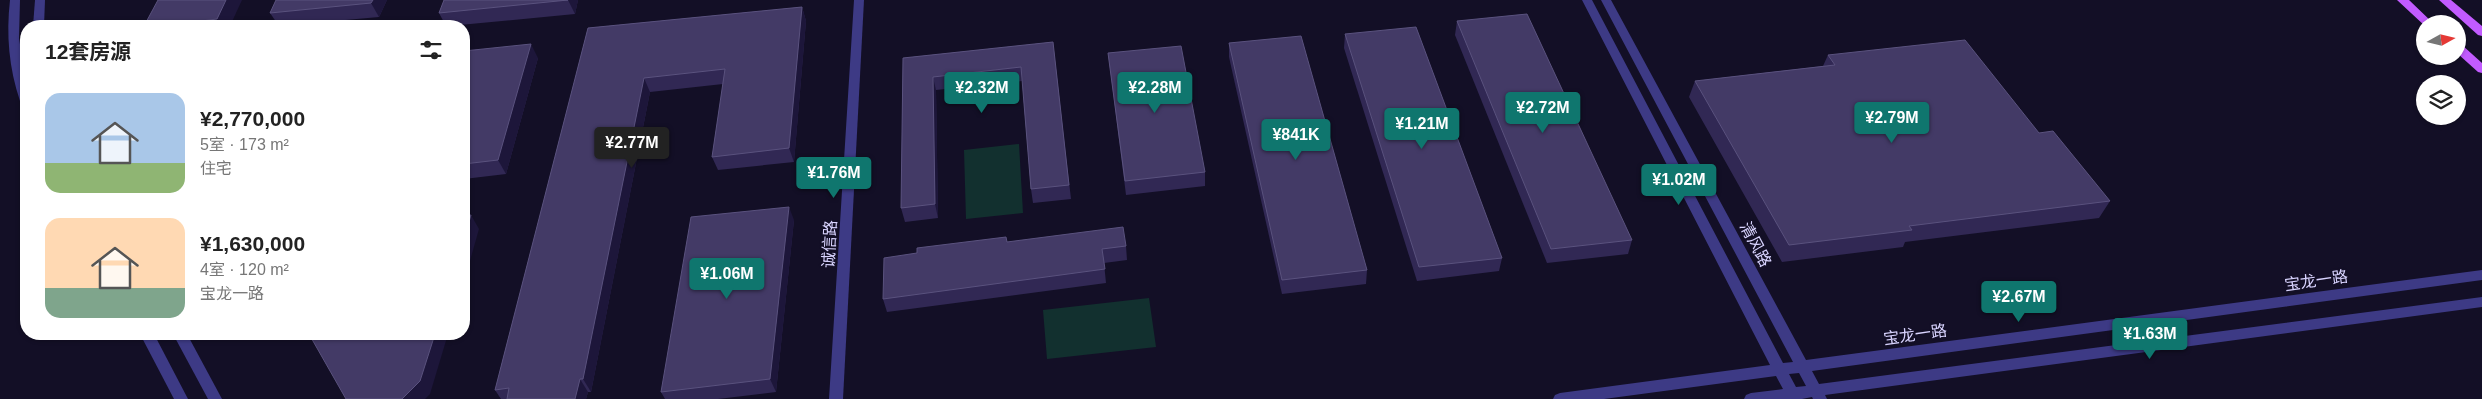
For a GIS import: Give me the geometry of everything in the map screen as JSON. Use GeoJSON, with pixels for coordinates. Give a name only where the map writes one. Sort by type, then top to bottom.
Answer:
{"type":"FeatureCollection","features":[{"type":"Feature","properties":{"kind":"main road"},"geometry":{"type":"LineString","coordinates":[[2402,0],[2419,15]]}},
{"type":"Feature","properties":{"kind":"main road"},"geometry":{"type":"LineString","coordinates":[[2444,0],[2482,32]]}},
{"type":"Feature","properties":{"kind":"main road"},"geometry":{"type":"LineString","coordinates":[[2466,55],[2482,69]]}},
{"type":"Feature","properties":{"kind":"street"},"geometry":{"type":"LineString","coordinates":[[15,0],[12,23],[16,62],[20,78]]}},
{"type":"Feature","properties":{"kind":"street"},"geometry":{"type":"LineString","coordinates":[[39,20],[40,0]]}},
{"type":"Feature","properties":{"kind":"street","name":"诚信路"},"geometry":{"type":"LineString","coordinates":[[836,399],[859,0]]}},
{"type":"Feature","properties":{"kind":"street"},"geometry":{"type":"LineString","coordinates":[[1587,0],[1794,396]]}},
{"type":"Feature","properties":{"kind":"street","name":"清风路"},"geometry":{"type":"LineString","coordinates":[[1606,0],[1817,395]]}},
{"type":"Feature","properties":{"kind":"street","name":"宝龙一路"},"geometry":{"type":"LineString","coordinates":[[1560,399],[2482,275]]}},
{"type":"Feature","properties":{"kind":"street"},"geometry":{"type":"LineString","coordinates":[[1750,399],[1817,395],[2482,302]]}},
{"type":"Feature","properties":{"kind":"street"},"geometry":{"type":"LineString","coordinates":[[150,340],[181,399]]}},
{"type":"Feature","properties":{"kind":"street"},"geometry":{"type":"LineString","coordinates":[[183,340],[215,399]]}},
{"type":"Feature","properties":{"kind":"green space"},"geometry":{"type":"Polygon","coordinates":[[[1019,144],[1023,213],[966,219],[964,150],[1019,144]]]}},
{"type":"Feature","properties":{"kind":"green space"},"geometry":{"type":"Polygon","coordinates":[[[1149,298],[1156,347],[1047,359],[1043,310],[1149,298]]]}},
{"type":"Feature","properties":{"kind":"building"},"geometry":{"type":"Polygon","coordinates":[[[158,0],[226,0],[217,19],[147,20],[158,0]]]}},
{"type":"Feature","properties":{"kind":"building"},"geometry":{"type":"Polygon","coordinates":[[[276,0],[373,0],[371,3],[270,13],[276,0]]]}},
{"type":"Feature","properties":{"kind":"building"},"geometry":{"type":"Polygon","coordinates":[[[444,0],[568,0],[439,13],[444,0]]]}},
{"type":"Feature","properties":{"kind":"building"},"geometry":{"type":"Polygon","coordinates":[[[802,7],[789,148],[712,157],[725,69],[644,78],[583,379],[580,379],[575,399],[507,399],[509,388],[495,390],[588,28],[802,7]]]}},
{"type":"Feature","properties":{"kind":"building"},"geometry":{"type":"Polygon","coordinates":[[[1527,14],[1632,240],[1551,249],[1457,21],[1527,14]]]}},
{"type":"Feature","properties":{"kind":"building"},"geometry":{"type":"Polygon","coordinates":[[[1416,27],[1502,258],[1419,267],[1345,34],[1416,27]]]}},
{"type":"Feature","properties":{"kind":"building"},"geometry":{"type":"Polygon","coordinates":[[[1301,36],[1367,270],[1282,280],[1229,43],[1301,36]]]}},
{"type":"Feature","properties":{"kind":"building"},"geometry":{"type":"Polygon","coordinates":[[[1965,40],[2039,133],[2053,131],[2110,201],[1909,226],[1912,230],[1789,245],[1695,81],[1835,65],[1828,55],[1965,40]]]}},
{"type":"Feature","properties":{"kind":"building"},"geometry":{"type":"Polygon","coordinates":[[[1053,42],[1069,185],[1031,189],[1021,67],[933,77],[935,204],[901,208],[903,58],[1053,42]]]}},
{"type":"Feature","properties":{"kind":"building"},"geometry":{"type":"Polygon","coordinates":[[[531,44],[498,160],[470,163],[470,50],[531,44]]]}},
{"type":"Feature","properties":{"kind":"building"},"geometry":{"type":"Polygon","coordinates":[[[1181,46],[1205,172],[1125,181],[1108,53],[1181,46]]]}},
{"type":"Feature","properties":{"kind":"building"},"geometry":{"type":"Polygon","coordinates":[[[789,207],[770,379],[661,392],[691,217],[789,207]]]}},
{"type":"Feature","properties":{"kind":"building"},"geometry":{"type":"Polygon","coordinates":[[[1123,227],[1126,246],[1102,249],[1105,269],[883,299],[884,258],[917,253],[917,248],[1006,237],[1007,242],[1123,227]]]}},
{"type":"Feature","properties":{"kind":"building"},"geometry":{"type":"Polygon","coordinates":[[[312,340],[433,340],[420,381],[402,399],[346,399],[312,340]]]}}]}
